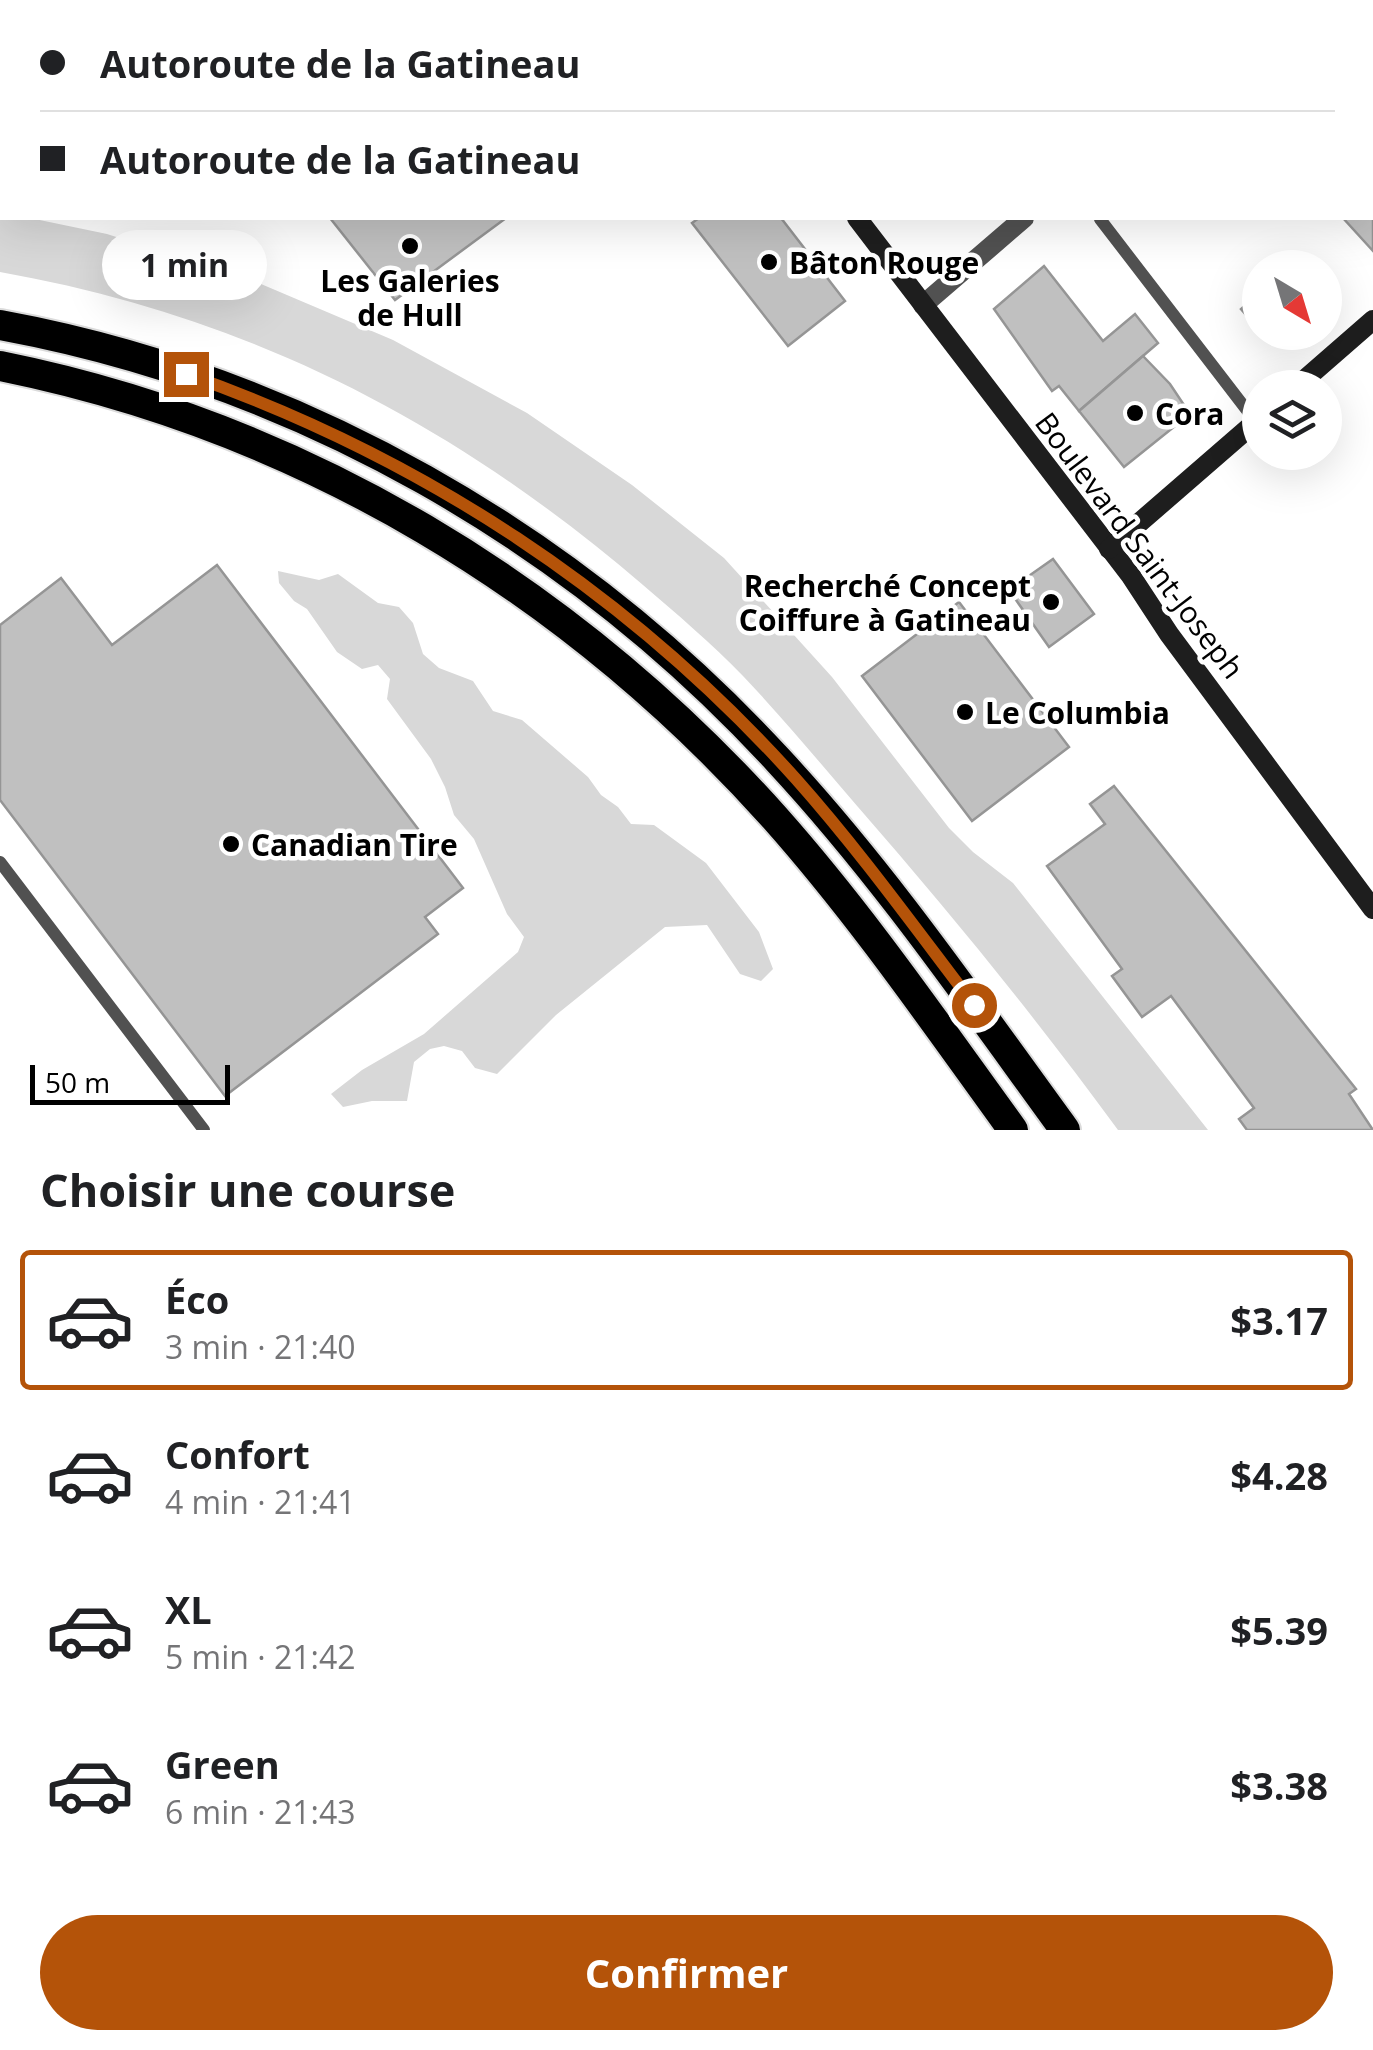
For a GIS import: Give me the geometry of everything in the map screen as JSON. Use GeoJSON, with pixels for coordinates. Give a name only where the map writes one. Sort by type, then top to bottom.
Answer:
{"type":"FeatureCollection","features":[{"type":"Feature","properties":{"kind":"highway"},"geometry":{"type":"LineString","coordinates":[[0,325],[130,357],[216,384],[294,415],[428,481],[584,584],[697,678],[798,782],[895,900],[1065,1130]]}},
{"type":"Feature","properties":{"kind":"highway"},"geometry":{"type":"LineString","coordinates":[[0,366],[173,413],[274,452],[414,521],[552,612],[680,720],[775,819],[865,928],[1013,1130]]}},
{"type":"Feature","properties":{"kind":"main road","name":"Boulevard Saint-Joseph"},"geometry":{"type":"LineString","coordinates":[[859,220],[1109,549],[1373,910]]}},
{"type":"Feature","properties":{"kind":"main road"},"geometry":{"type":"LineString","coordinates":[[1316,370],[1373,320]]}},
{"type":"Feature","properties":{"kind":"main road"},"geometry":{"type":"LineString","coordinates":[[1109,549],[1242,434]]}},
{"type":"Feature","properties":{"kind":"street"},"geometry":{"type":"LineString","coordinates":[[923,305],[1022,220]]}},
{"type":"Feature","properties":{"kind":"lane"},"geometry":{"type":"LineString","coordinates":[[1101,220],[1242,400]]}},
{"type":"Feature","properties":{"kind":"lane"},"geometry":{"type":"LineString","coordinates":[[0,862],[204,1130]]}},
{"type":"Feature","properties":{"kind":"shaded area"},"geometry":{"type":"Polygon","coordinates":[[[0,220],[40,220],[107,234],[261,284],[393,340],[527,413],[632,485],[724,558],[832,677],[949,828],[1013,883],[1208,1130],[1118,1130],[959,925],[731,664],[643,585],[497,474],[421,426],[262,347],[91,291],[0,272],[0,220]]]}},
{"type":"Feature","properties":{"kind":"shaded area"},"geometry":{"type":"Polygon","coordinates":[[[278,571],[319,580],[338,574],[378,603],[399,607],[413,623],[423,654],[439,668],[473,681],[493,711],[522,720],[588,777],[631,824],[654,825],[706,863],[759,932],[773,969],[761,981],[740,974],[707,925],[665,927],[556,1015],[497,1074],[475,1068],[462,1051],[444,1046],[430,1049],[414,1062],[407,1101],[372,1101],[343,1107],[331,1094],[362,1070],[424,1034],[518,952],[524,937],[507,914],[474,839],[454,815],[431,759],[387,699],[390,679],[378,665],[362,669],[337,652],[307,609],[279,583],[278,571]]]}},
{"type":"Feature","properties":{"kind":"building","name":"Les Galeries de Hull"},"geometry":{"type":"Polygon","coordinates":[[[332,220],[503,220],[395,300],[332,220]]]}},
{"type":"Feature","properties":{"kind":"building","name":"Bâton Rouge"},"geometry":{"type":"Polygon","coordinates":[[[783,220],[845,301],[788,346],[692,223],[783,220]]]}},
{"type":"Feature","properties":{"kind":"building"},"geometry":{"type":"Polygon","coordinates":[[[1345,220],[1373,220],[1373,251],[1345,220]]]}},
{"type":"Feature","properties":{"kind":"building"},"geometry":{"type":"Polygon","coordinates":[[[1044,266],[1103,341],[1135,314],[1158,343],[1079,411],[1059,386],[1052,391],[994,309],[1044,266]]]}},
{"type":"Feature","properties":{"kind":"building","name":"Cora"},"geometry":{"type":"Polygon","coordinates":[[[1143,356],[1170,384],[1190,414],[1124,467],[1079,411],[1143,356]]]}},
{"type":"Feature","properties":{"kind":"building","name":"Recherché Concept Coiffure à Gatineau"},"geometry":{"type":"Polygon","coordinates":[[[1053,559],[1094,614],[1049,647],[1009,590],[1053,559]]]}},
{"type":"Feature","properties":{"kind":"building","name":"Canadian Tire"},"geometry":{"type":"Polygon","coordinates":[[[217,565],[463,888],[425,917],[438,934],[225,1096],[0,800],[0,625],[61,578],[112,645],[217,565]]]}},
{"type":"Feature","properties":{"kind":"building","name":"Le Columbia"},"geometry":{"type":"Polygon","coordinates":[[[959,602],[1069,747],[972,821],[862,676],[959,602]]]}},
{"type":"Feature","properties":{"kind":"building"},"geometry":{"type":"Polygon","coordinates":[[[1114,786],[1356,1089],[1349,1094],[1373,1130],[1247,1130],[1239,1119],[1254,1108],[1171,996],[1142,1017],[1112,976],[1122,969],[1047,866],[1105,824],[1090,804],[1114,786]]]}},
{"type":"Feature","properties":{"kind":"place","name":"Les Galeries de Hull"},"geometry":{"type":"Point","coordinates":[410,246]}},
{"type":"Feature","properties":{"kind":"place","name":"Bâton Rouge"},"geometry":{"type":"Point","coordinates":[769,262]}},
{"type":"Feature","properties":{"kind":"place","name":"Cora"},"geometry":{"type":"Point","coordinates":[1135,413]}},
{"type":"Feature","properties":{"kind":"place","name":"Recherché Concept Coiffure à Gatineau"},"geometry":{"type":"Point","coordinates":[1051,602]}},
{"type":"Feature","properties":{"kind":"place","name":"Le Columbia"},"geometry":{"type":"Point","coordinates":[965,712]}},
{"type":"Feature","properties":{"kind":"place","name":"Canadian Tire"},"geometry":{"type":"Point","coordinates":[231,844]}},
{"type":"Feature","properties":{"kind":"route"},"geometry":{"type":"LineString","coordinates":[[186,374],[269,404],[415,474],[514,534],[635,623],[716,695],[798,782],[974,1005]]}}]}
